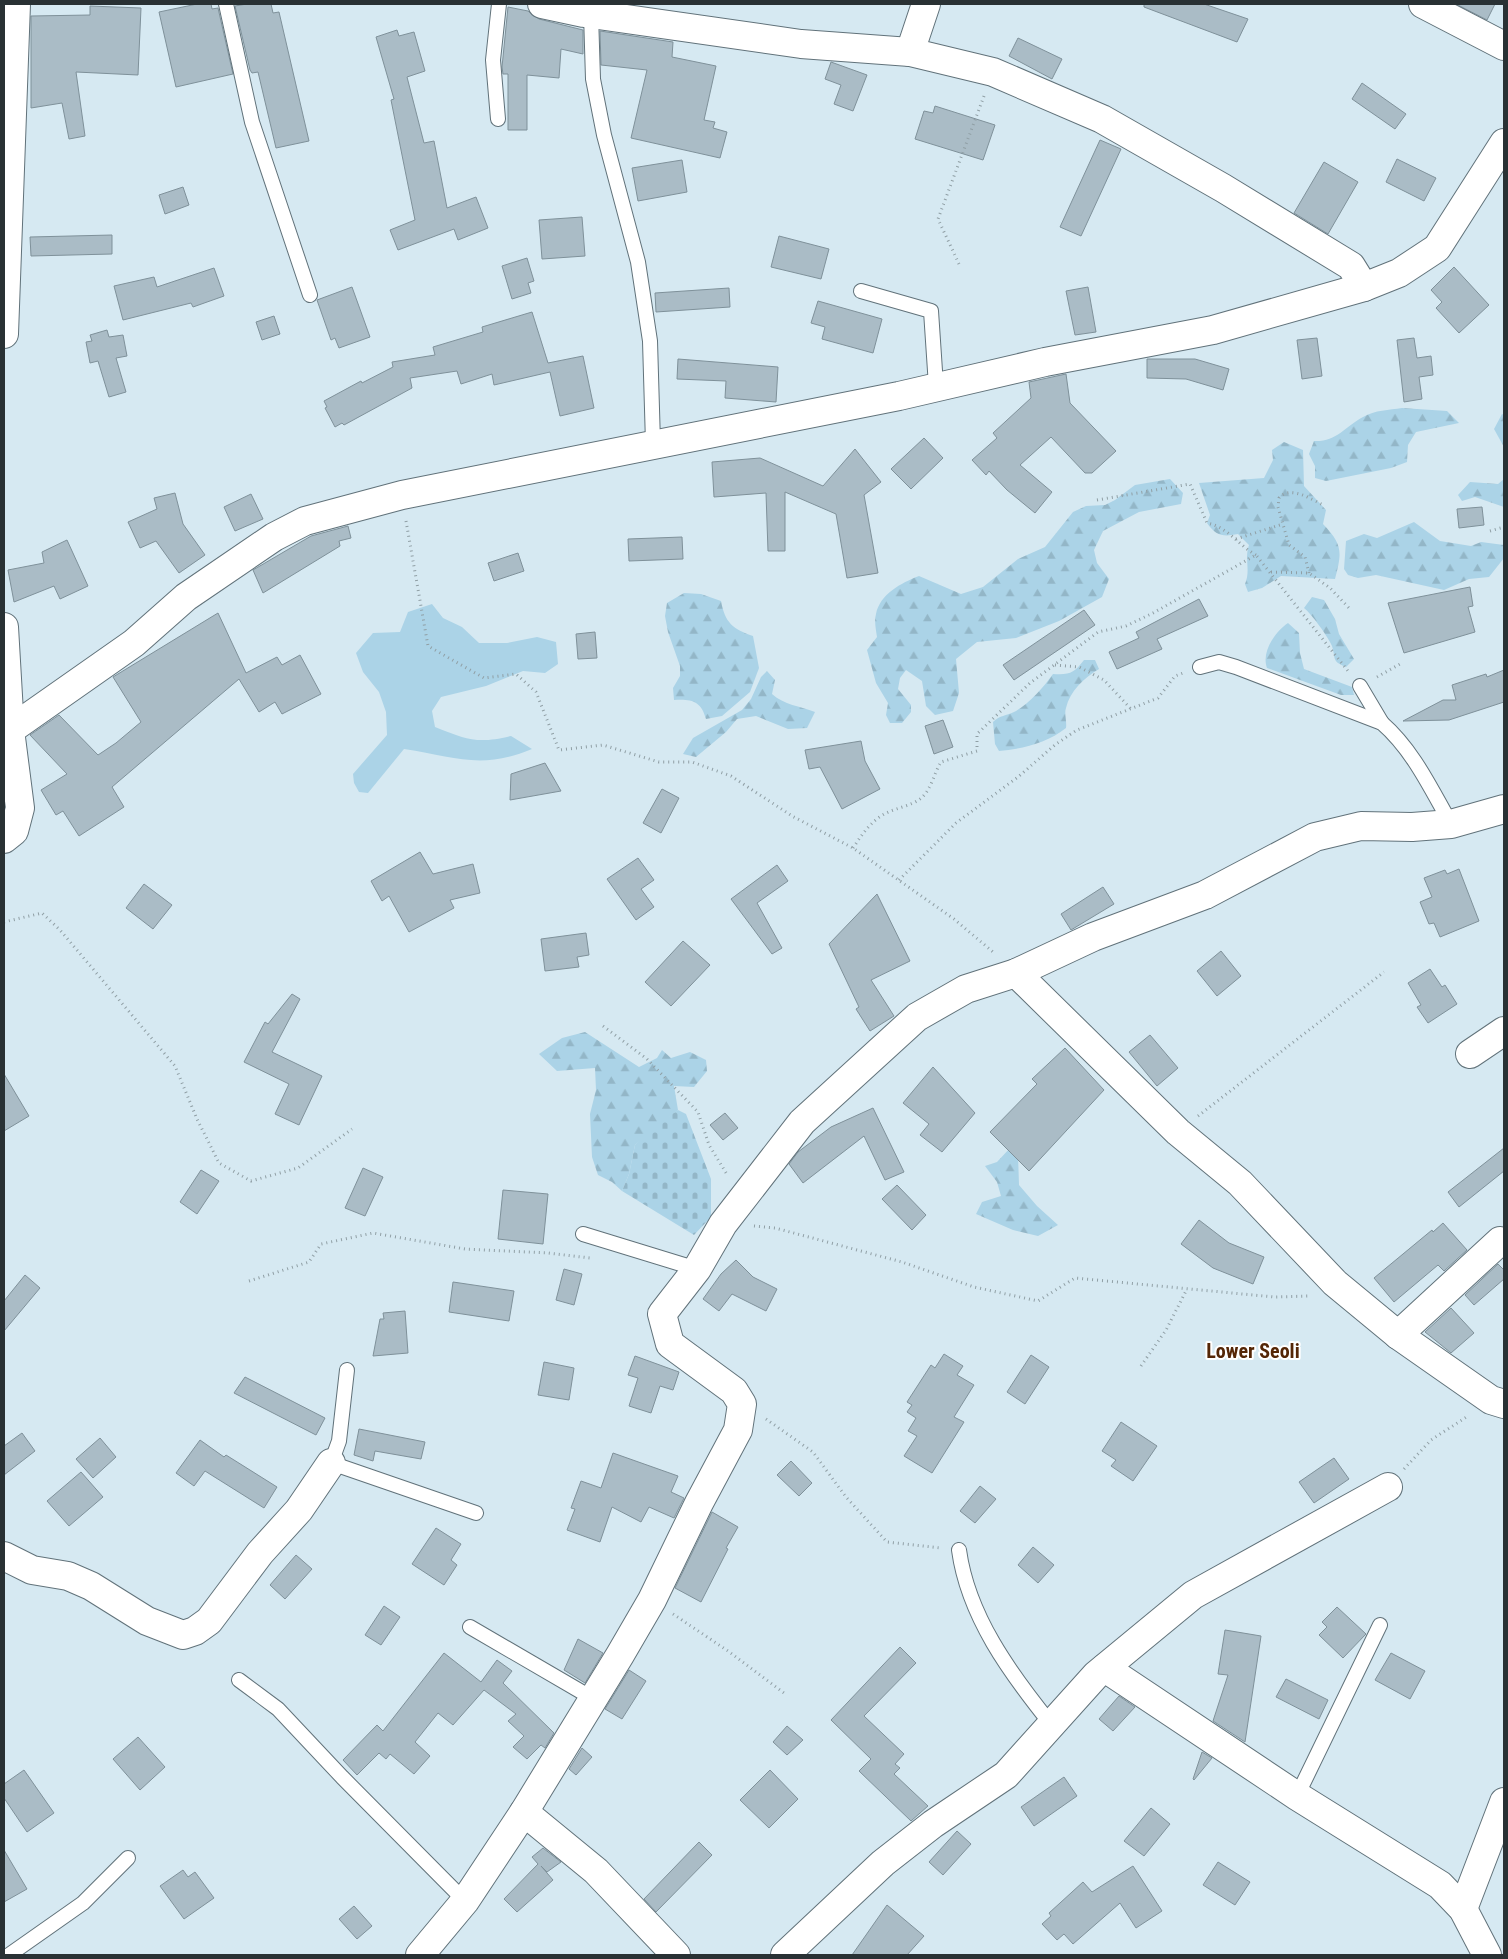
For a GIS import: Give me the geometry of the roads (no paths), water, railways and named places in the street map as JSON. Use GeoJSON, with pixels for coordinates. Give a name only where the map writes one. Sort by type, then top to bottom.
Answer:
{"type":"FeatureCollection","features":[{"type":"Feature","properties":{"kind":"street"},"geometry":{"type":"LineString","coordinates":[[4,334],[9,73],[16,4]]}},
{"type":"Feature","properties":{"kind":"street"},"geometry":{"type":"LineString","coordinates":[[542,4],[801,44],[910,52],[993,72],[1102,119],[1223,188],[1351,266],[1364,287]]}},
{"type":"Feature","properties":{"kind":"street"},"geometry":{"type":"LineString","coordinates":[[910,52],[926,4]]}},
{"type":"Feature","properties":{"kind":"street"},"geometry":{"type":"LineString","coordinates":[[1423,4],[1504,46]]}},
{"type":"Feature","properties":{"kind":"street"},"geometry":{"type":"LineString","coordinates":[[10,730],[134,643],[186,597],[274,537],[305,521],[402,495],[653,443],[899,396],[1045,362],[1213,330],[1364,287],[1399,273],[1437,248],[1504,143]]}},
{"type":"Feature","properties":{"kind":"street"},"geometry":{"type":"LineString","coordinates":[[4,627],[10,730],[20,808],[14,831],[4,839]]}},
{"type":"Feature","properties":{"kind":"street"},"geometry":{"type":"LineString","coordinates":[[420,1955],[465,1901],[524,1812],[652,1600],[699,1503],[738,1430],[742,1404],[734,1391],[670,1344],[662,1314],[697,1270],[723,1224],[802,1122],[917,1018],[966,989],[1016,973],[1093,937],[1205,894],[1315,837],[1362,826],[1412,827],[1451,824],[1504,809]]}},
{"type":"Feature","properties":{"kind":"street"},"geometry":{"type":"LineString","coordinates":[[1016,973],[1178,1132],[1240,1183],[1334,1283],[1398,1335],[1498,1402]]}},
{"type":"Feature","properties":{"kind":"street"},"geometry":{"type":"LineString","coordinates":[[1470,1054],[1504,1031]]}},
{"type":"Feature","properties":{"kind":"street"},"geometry":{"type":"LineString","coordinates":[[1398,1335],[1500,1240]]}},
{"type":"Feature","properties":{"kind":"street"},"geometry":{"type":"LineString","coordinates":[[4,1556],[32,1570],[76,1579],[91,1586],[147,1622],[183,1635],[195,1631],[209,1621],[260,1553],[299,1510],[331,1463]]}},
{"type":"Feature","properties":{"kind":"street"},"geometry":{"type":"LineString","coordinates":[[785,1955],[883,1863],[933,1824],[1006,1776],[1051,1724],[1105,1668],[1192,1595],[1388,1487]]}},
{"type":"Feature","properties":{"kind":"street"},"geometry":{"type":"LineString","coordinates":[[1105,1668],[1297,1796],[1440,1885],[1463,1909],[1487,1955]]}},
{"type":"Feature","properties":{"kind":"street"},"geometry":{"type":"LineString","coordinates":[[1463,1909],[1504,1802]]}},
{"type":"Feature","properties":{"kind":"street"},"geometry":{"type":"LineString","coordinates":[[524,1812],[596,1871],[676,1955]]}},
{"type":"Feature","properties":{"kind":"lane"},"geometry":{"type":"LineString","coordinates":[[226,4],[252,122],[310,295]]}},
{"type":"Feature","properties":{"kind":"lane"},"geometry":{"type":"LineString","coordinates":[[498,4],[493,60],[498,119]]}},
{"type":"Feature","properties":{"kind":"lane"},"geometry":{"type":"LineString","coordinates":[[587,10],[593,79],[604,135],[638,262],[647,324],[653,443]]}},
{"type":"Feature","properties":{"kind":"lane"},"geometry":{"type":"LineString","coordinates":[[862,291],[931,311],[936,386]]}},
{"type":"Feature","properties":{"kind":"lane"},"geometry":{"type":"LineString","coordinates":[[1200,667],[1219,662],[1236,667],[1382,723]]}},
{"type":"Feature","properties":{"kind":"lane"},"geometry":{"type":"LineString","coordinates":[[1360,686],[1382,723],[1395,734],[1412,756],[1451,824]]}},
{"type":"Feature","properties":{"kind":"lane"},"geometry":{"type":"LineString","coordinates":[[583,1234],[697,1270]]}},
{"type":"Feature","properties":{"kind":"lane"},"geometry":{"type":"LineString","coordinates":[[347,1370],[339,1441],[331,1463],[476,1513]]}},
{"type":"Feature","properties":{"kind":"lane"},"geometry":{"type":"LineString","coordinates":[[959,1550],[961,1566],[974,1610],[1022,1687],[1051,1724]]}},
{"type":"Feature","properties":{"kind":"lane"},"geometry":{"type":"LineString","coordinates":[[1297,1796],[1380,1625]]}},
{"type":"Feature","properties":{"kind":"lane"},"geometry":{"type":"LineString","coordinates":[[470,1627],[592,1698]]}},
{"type":"Feature","properties":{"kind":"lane"},"geometry":{"type":"LineString","coordinates":[[239,1680],[278,1709],[342,1777],[465,1901]]}},
{"type":"Feature","properties":{"kind":"lane"},"geometry":{"type":"LineString","coordinates":[[9,1955],[83,1903],[128,1858]]}},
{"type":"Feature","properties":{"kind":"district","name":"Lower Seoli"},"geometry":{"type":"Point","coordinates":[1253,1351]}}]}
